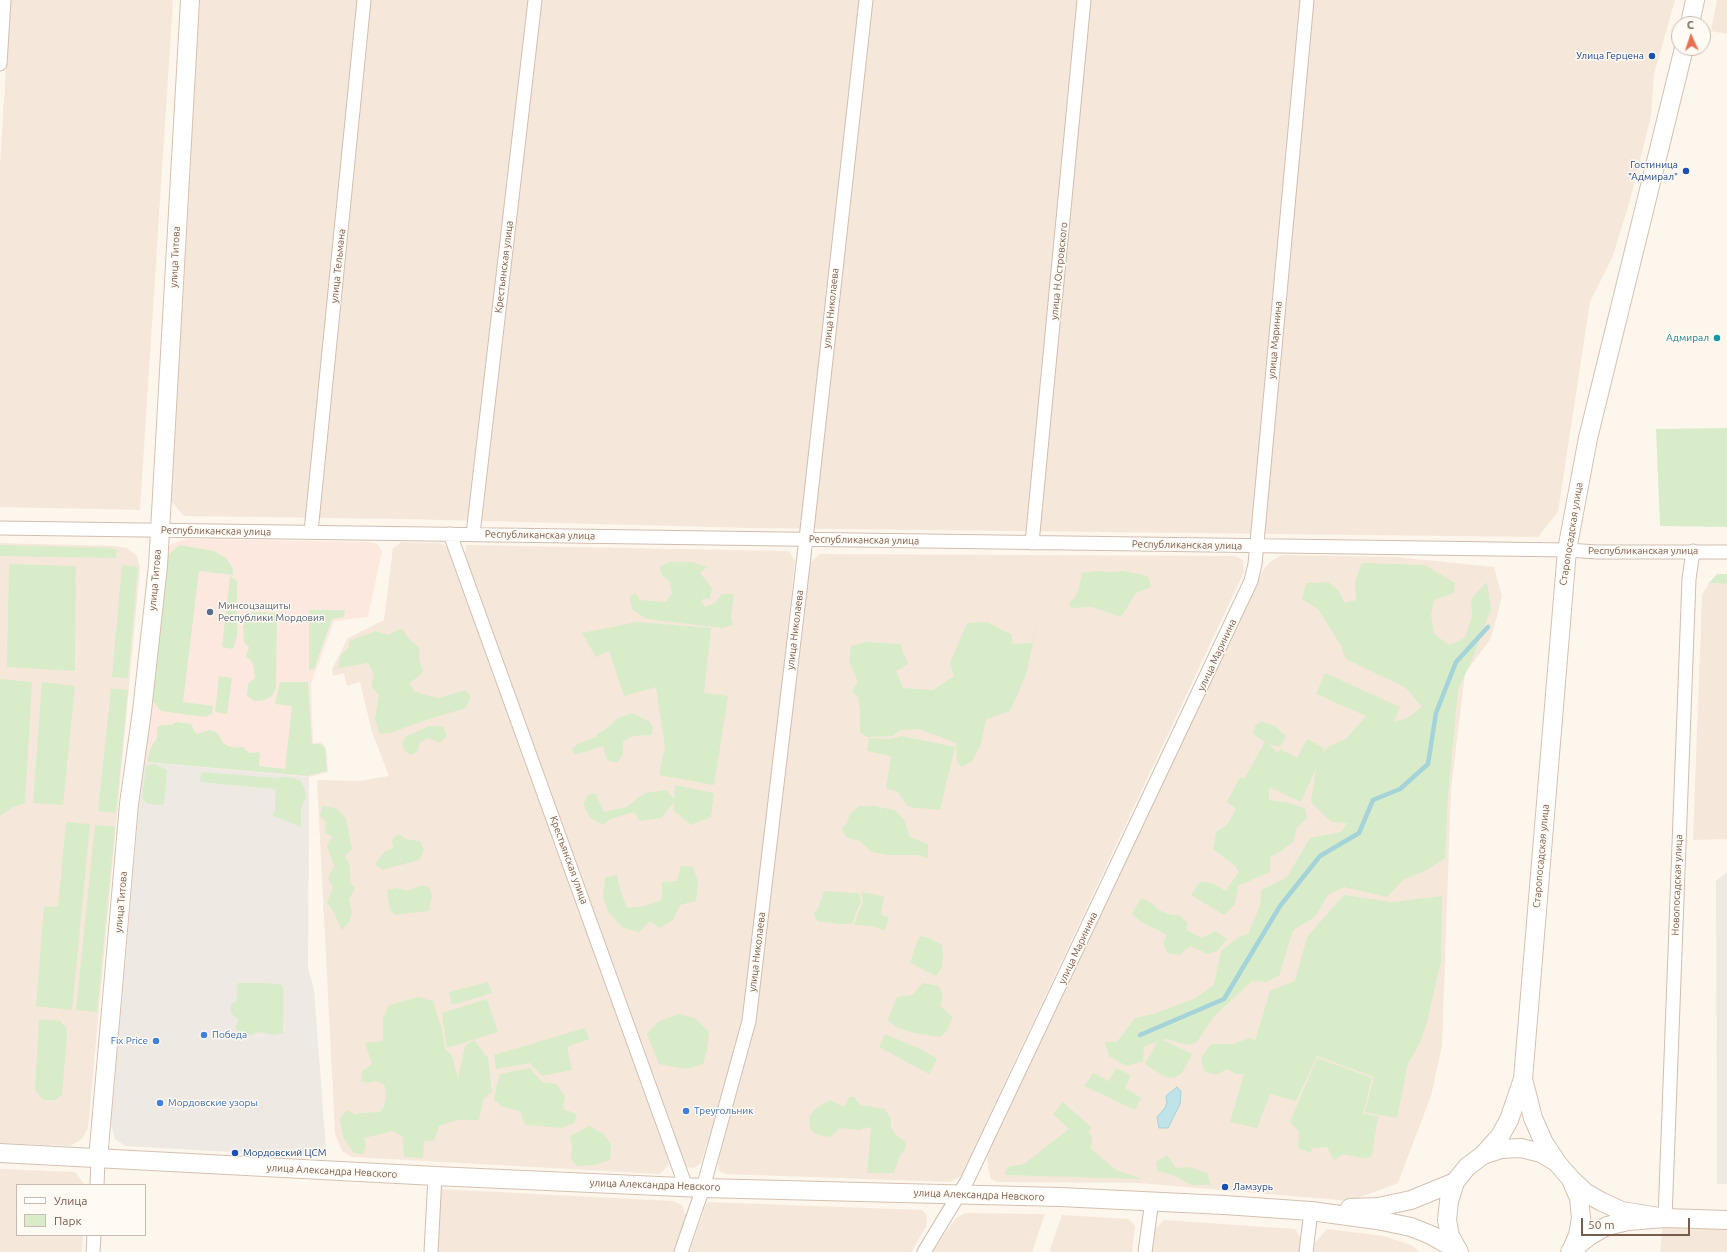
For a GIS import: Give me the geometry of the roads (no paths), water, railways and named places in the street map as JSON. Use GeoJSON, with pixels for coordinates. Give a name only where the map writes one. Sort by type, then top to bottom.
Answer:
{"type":"FeatureCollection","features":[{"type":"Feature","properties":{"kind":"main road","name":"улица Титова"},"geometry":{"type":"LineString","coordinates":[[98,1159],[129,804],[142,711],[158,566],[190,0]]}},
{"type":"Feature","properties":{"kind":"main road"},"geometry":{"type":"LineString","coordinates":[[1692,16],[1695,0]]}},
{"type":"Feature","properties":{"kind":"main road","name":"Старопосадская улица"},"geometry":{"type":"LineString","coordinates":[[1523,1079],[1566,550],[1590,430],[1682,56]]}},
{"type":"Feature","properties":{"kind":"main road"},"geometry":{"type":"LineString","coordinates":[[1458,1251],[1450,1236],[1447,1220],[1449,1200],[1455,1182],[1467,1167],[1483,1155],[1500,1136],[1509,1120],[1523,1079]]}},
{"type":"Feature","properties":{"kind":"main road"},"geometry":{"type":"LineString","coordinates":[[1523,1079],[1532,1118],[1544,1143],[1558,1164],[1571,1179],[1586,1193],[1622,1211],[1665,1218]]}},
{"type":"Feature","properties":{"kind":"main road"},"geometry":{"type":"LineString","coordinates":[[1483,1155],[1502,1149],[1521,1148],[1541,1153],[1558,1164]]}},
{"type":"Feature","properties":{"kind":"main road","name":"улица Александра Невского"},"geometry":{"type":"LineString","coordinates":[[0,1153],[435,1176],[695,1187],[1152,1200],[1311,1211]]}},
{"type":"Feature","properties":{"kind":"main road"},"geometry":{"type":"LineString","coordinates":[[1570,1251],[1578,1235],[1581,1218],[1579,1198],[1571,1179]]}},
{"type":"Feature","properties":{"kind":"main road"},"geometry":{"type":"LineString","coordinates":[[1311,1211],[1378,1207],[1411,1200],[1455,1182]]}},
{"type":"Feature","properties":{"kind":"main road"},"geometry":{"type":"LineString","coordinates":[[1311,1211],[1377,1220],[1411,1227],[1431,1235],[1458,1251]]}},
{"type":"Feature","properties":{"kind":"main road"},"geometry":{"type":"LineString","coordinates":[[1570,1251],[1589,1236],[1606,1226],[1628,1221],[1665,1218],[1727,1220]]}},
{"type":"Feature","properties":{"kind":"street"},"geometry":{"type":"LineString","coordinates":[[0,64],[4,0]]}},
{"type":"Feature","properties":{"kind":"street","name":"улица Тельмана"},"geometry":{"type":"LineString","coordinates":[[311,532],[364,0]]}},
{"type":"Feature","properties":{"kind":"street","name":"Крестьянская улица"},"geometry":{"type":"LineString","coordinates":[[473,534],[535,0]]}},
{"type":"Feature","properties":{"kind":"street","name":"улица Николаева"},"geometry":{"type":"LineString","coordinates":[[681,1252],[695,1187],[749,1021],[806,539],[866,0]]}},
{"type":"Feature","properties":{"kind":"street","name":"улица Н.Островского"},"geometry":{"type":"LineString","coordinates":[[1032,543],[1084,0]]}},
{"type":"Feature","properties":{"kind":"street","name":"улица Маринина"},"geometry":{"type":"LineString","coordinates":[[924,1252],[960,1194],[1252,581],[1307,0]]}},
{"type":"Feature","properties":{"kind":"street","name":"Республиканская улица"},"geometry":{"type":"LineString","coordinates":[[0,528],[1566,550],[1598,552],[1727,552]]}},
{"type":"Feature","properties":{"kind":"street","name":"Крестьянская улица"},"geometry":{"type":"LineString","coordinates":[[450,534],[695,1187]]}},
{"type":"Feature","properties":{"kind":"street","name":"Новопосадская улица"},"geometry":{"type":"LineString","coordinates":[[1665,1218],[1690,579],[1693,551]]}},
{"type":"Feature","properties":{"kind":"street"},"geometry":{"type":"LineString","coordinates":[[97,1184],[98,1159]]}},
{"type":"Feature","properties":{"kind":"street"},"geometry":{"type":"LineString","coordinates":[[431,1252],[435,1176]]}},
{"type":"Feature","properties":{"kind":"street"},"geometry":{"type":"LineString","coordinates":[[1145,1252],[1152,1200]]}},
{"type":"Feature","properties":{"kind":"street"},"geometry":{"type":"LineString","coordinates":[[1306,1252],[1311,1211]]}},
{"type":"Feature","properties":{"kind":"street"},"geometry":{"type":"LineString","coordinates":[[93,1252],[94,1236]]}},
{"type":"Feature","properties":{"kind":"water"},"geometry":{"type":"Polygon","coordinates":[[[1177,1087],[1181,1091],[1180,1104],[1168,1128],[1159,1128],[1157,1117],[1165,1108],[1167,1102],[1166,1096],[1177,1087]]]}},
{"type":"Feature","properties":{"kind":"waterway"},"geometry":{"type":"LineString","coordinates":[[1140,1035],[1224,999],[1280,906],[1320,856],[1359,833],[1373,800],[1400,789],[1428,764],[1436,713],[1456,662],[1488,627]]}},
{"type":"Feature","properties":{"kind":"place","name":"Улица Герцена"},"geometry":{"type":"Point","coordinates":[1652,56]}},
{"type":"Feature","properties":{"kind":"place","name":"Гостиница \"Адмирал\""},"geometry":{"type":"Point","coordinates":[1686,171]}},
{"type":"Feature","properties":{"kind":"place","name":"Адмирал"},"geometry":{"type":"Point","coordinates":[1717,338]}},
{"type":"Feature","properties":{"kind":"place","name":"Минсоцзащиты Республики Мордовия"},"geometry":{"type":"Point","coordinates":[210,612]}},
{"type":"Feature","properties":{"kind":"place","name":"Победа"},"geometry":{"type":"Point","coordinates":[204,1035]}},
{"type":"Feature","properties":{"kind":"place","name":"Fix Price"},"geometry":{"type":"Point","coordinates":[156,1041]}},
{"type":"Feature","properties":{"kind":"place","name":"Мордовские узоры"},"geometry":{"type":"Point","coordinates":[160,1103]}},
{"type":"Feature","properties":{"kind":"place","name":"Треугольник"},"geometry":{"type":"Point","coordinates":[686,1111]}},
{"type":"Feature","properties":{"kind":"place","name":"Мордовский ЦСМ"},"geometry":{"type":"Point","coordinates":[235,1153]}},
{"type":"Feature","properties":{"kind":"place","name":"Ламзурь"},"geometry":{"type":"Point","coordinates":[1225,1187]}}]}
